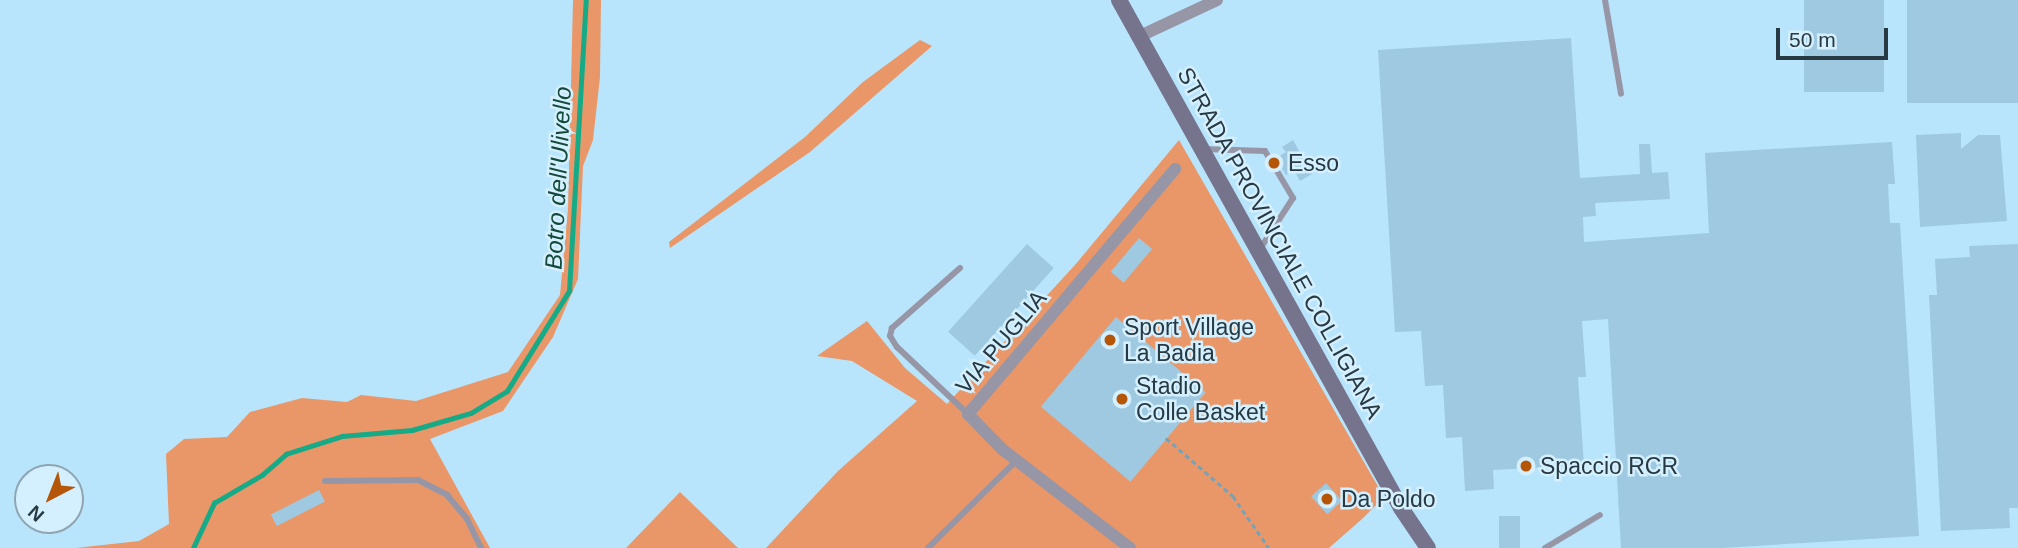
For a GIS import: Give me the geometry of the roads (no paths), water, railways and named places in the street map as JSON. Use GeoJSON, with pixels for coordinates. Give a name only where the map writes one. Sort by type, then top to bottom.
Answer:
{"type":"FeatureCollection","features":[{"type":"Feature","properties":{"kind":"main road","name":"STRADA PROVINCIALE COLLIGIANA"},"geometry":{"type":"LineString","coordinates":[[1119,0],[1401,508],[1428,548]]}},
{"type":"Feature","properties":{"kind":"main road","name":"STRADA PROVINCIALE COLLIGIANA"},"geometry":{"type":"LineString","coordinates":[[1401,508],[1414,548]]}},
{"type":"Feature","properties":{"kind":"street"},"geometry":{"type":"LineString","coordinates":[[1140,36],[1217,0]]}},
{"type":"Feature","properties":{"kind":"street","name":"VIA PUGLIA"},"geometry":{"type":"LineString","coordinates":[[1130,548],[1016,461],[985,434],[968,414],[1175,169]]}},
{"type":"Feature","properties":{"kind":"lane"},"geometry":{"type":"LineString","coordinates":[[1605,0],[1621,94]]}},
{"type":"Feature","properties":{"kind":"lane"},"geometry":{"type":"LineString","coordinates":[[1203,149],[1265,151],[1293,198],[1258,250]]}},
{"type":"Feature","properties":{"kind":"lane"},"geometry":{"type":"LineString","coordinates":[[960,268],[892,328],[890,336],[897,347],[968,414]]}},
{"type":"Feature","properties":{"kind":"lane"},"geometry":{"type":"LineString","coordinates":[[928,548],[1016,461]]}},
{"type":"Feature","properties":{"kind":"lane"},"geometry":{"type":"LineString","coordinates":[[325,481],[418,480],[447,495],[467,519],[481,548]]}},
{"type":"Feature","properties":{"kind":"lane"},"geometry":{"type":"LineString","coordinates":[[1545,548],[1600,515]]}},
{"type":"Feature","properties":{"kind":"waterway","name":"Botro dell'Ulivello"},"geometry":{"type":"LineString","coordinates":[[193,548],[214,503],[262,475],[286,454],[342,436],[412,430],[471,413],[507,391],[569,291],[586,0]]}},
{"type":"Feature","properties":{"kind":"place","name":"Esso"},"geometry":{"type":"Point","coordinates":[1274,163]}},
{"type":"Feature","properties":{"kind":"place","name":"Sport Village La Badia"},"geometry":{"type":"Point","coordinates":[1110,340]}},
{"type":"Feature","properties":{"kind":"place","name":"Stadio Colle Basket"},"geometry":{"type":"Point","coordinates":[1122,399]}},
{"type":"Feature","properties":{"kind":"place","name":"Spaccio RCR"},"geometry":{"type":"Point","coordinates":[1526,466]}},
{"type":"Feature","properties":{"kind":"place","name":"Da Poldo"},"geometry":{"type":"Point","coordinates":[1327,499]}}]}
